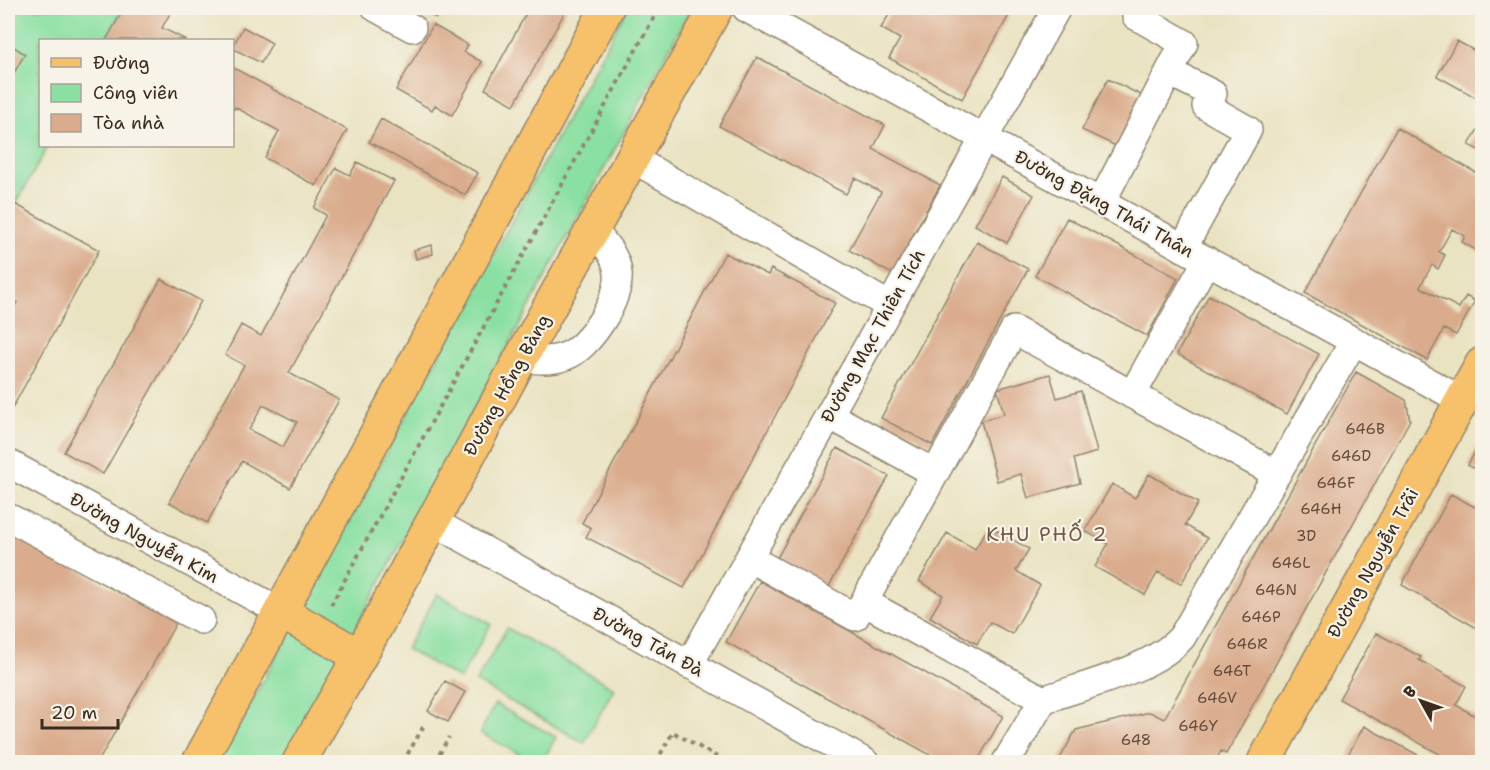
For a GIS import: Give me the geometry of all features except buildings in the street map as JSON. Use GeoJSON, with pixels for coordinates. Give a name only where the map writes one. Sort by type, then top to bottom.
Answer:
{"type":"FeatureCollection","features":[{"type":"Feature","properties":{"kind":"main road"},"geometry":{"type":"LineString","coordinates":[[199,762],[607,8]]}},
{"type":"Feature","properties":{"kind":"main road","name":"Đường Hồng Bàng"},"geometry":{"type":"LineString","coordinates":[[299,762],[360,656],[521,358],[716,8]]}},
{"type":"Feature","properties":{"kind":"main road","name":"Đường Nguyễn Trãi"},"geometry":{"type":"LineString","coordinates":[[1263,762],[1482,364]]}},
{"type":"Feature","properties":{"kind":"main road"},"geometry":{"type":"LineString","coordinates":[[281,612],[360,656]]}},
{"type":"Feature","properties":{"kind":"street"},"geometry":{"type":"LineString","coordinates":[[376,8],[412,28]]}},
{"type":"Feature","properties":{"kind":"street","name":"Đường Đặng Thái Thân"},"geometry":{"type":"LineString","coordinates":[[746,8],[1462,401]]}},
{"type":"Feature","properties":{"kind":"street","name":"Đường Mạc Thiên Tích"},"geometry":{"type":"LineString","coordinates":[[689,665],[1057,8]]}},
{"type":"Feature","properties":{"kind":"street"},"geometry":{"type":"LineString","coordinates":[[1101,202],[1184,43],[1136,16]]}},
{"type":"Feature","properties":{"kind":"street"},"geometry":{"type":"LineString","coordinates":[[1169,72],[1213,94],[1206,106],[1248,130],[1183,248]]}},
{"type":"Feature","properties":{"kind":"street"},"geometry":{"type":"LineString","coordinates":[[633,159],[890,306]]}},
{"type":"Feature","properties":{"kind":"street"},"geometry":{"type":"LineString","coordinates":[[521,358],[546,361],[568,356],[588,341],[614,298],[619,275],[614,256],[593,230]]}},
{"type":"Feature","properties":{"kind":"street"},"geometry":{"type":"LineString","coordinates":[[1132,395],[1207,260]]}},
{"type":"Feature","properties":{"kind":"street"},"geometry":{"type":"LineString","coordinates":[[749,558],[855,617],[1014,330],[1277,474]]}},
{"type":"Feature","properties":{"kind":"street"},"geometry":{"type":"LineString","coordinates":[[1006,762],[1043,700],[1151,660],[1174,646],[1194,619],[1354,341]]}},
{"type":"Feature","properties":{"kind":"street"},"geometry":{"type":"LineString","coordinates":[[829,415],[935,473]]}},
{"type":"Feature","properties":{"kind":"street","name":"Đường Nguyễn Kim"},"geometry":{"type":"LineString","coordinates":[[8,463],[281,612]]}},
{"type":"Feature","properties":{"kind":"street"},"geometry":{"type":"LineString","coordinates":[[8,517],[201,620]]}},
{"type":"Feature","properties":{"kind":"street","name":"Đường Tản Đà"},"geometry":{"type":"LineString","coordinates":[[432,521],[865,762]]}},
{"type":"Feature","properties":{"kind":"street"},"geometry":{"type":"LineString","coordinates":[[864,602],[1043,700]]}},
{"type":"Feature","properties":{"kind":"path"},"geometry":{"type":"LineString","coordinates":[[332,605],[659,8]]}},
{"type":"Feature","properties":{"kind":"path"},"geometry":{"type":"LineString","coordinates":[[403,762],[424,724]]}},
{"type":"Feature","properties":{"kind":"path"},"geometry":{"type":"LineString","coordinates":[[656,762],[674,732],[726,762]]}},
{"type":"Feature","properties":{"kind":"path"},"geometry":{"type":"LineString","coordinates":[[435,762],[449,737]]}},
{"type":"Feature","properties":{"kind":"green space"},"geometry":{"type":"Polygon","coordinates":[[[8,8],[124,8],[107,39],[39,39],[39,147],[47,147],[8,218],[8,8]]]}},
{"type":"Feature","properties":{"kind":"green space"},"geometry":{"type":"Polygon","coordinates":[[[627,8],[691,8],[283,762],[219,762],[627,8]]]}},
{"type":"Feature","properties":{"kind":"green space"},"geometry":{"type":"Polygon","coordinates":[[[437,594],[491,624],[460,679],[406,649],[437,594]]]}},
{"type":"Feature","properties":{"kind":"green space"},"geometry":{"type":"Polygon","coordinates":[[[507,628],[614,688],[584,743],[476,682],[507,628]]]}},
{"type":"Feature","properties":{"kind":"green space"},"geometry":{"type":"Polygon","coordinates":[[[495,704],[556,737],[542,762],[534,762],[480,733],[495,704]]]}},
{"type":"Feature","properties":{"kind":"district","name":"KHU PHỐ 2"},"geometry":{"type":"Point","coordinates":[1047,534]}}]}
